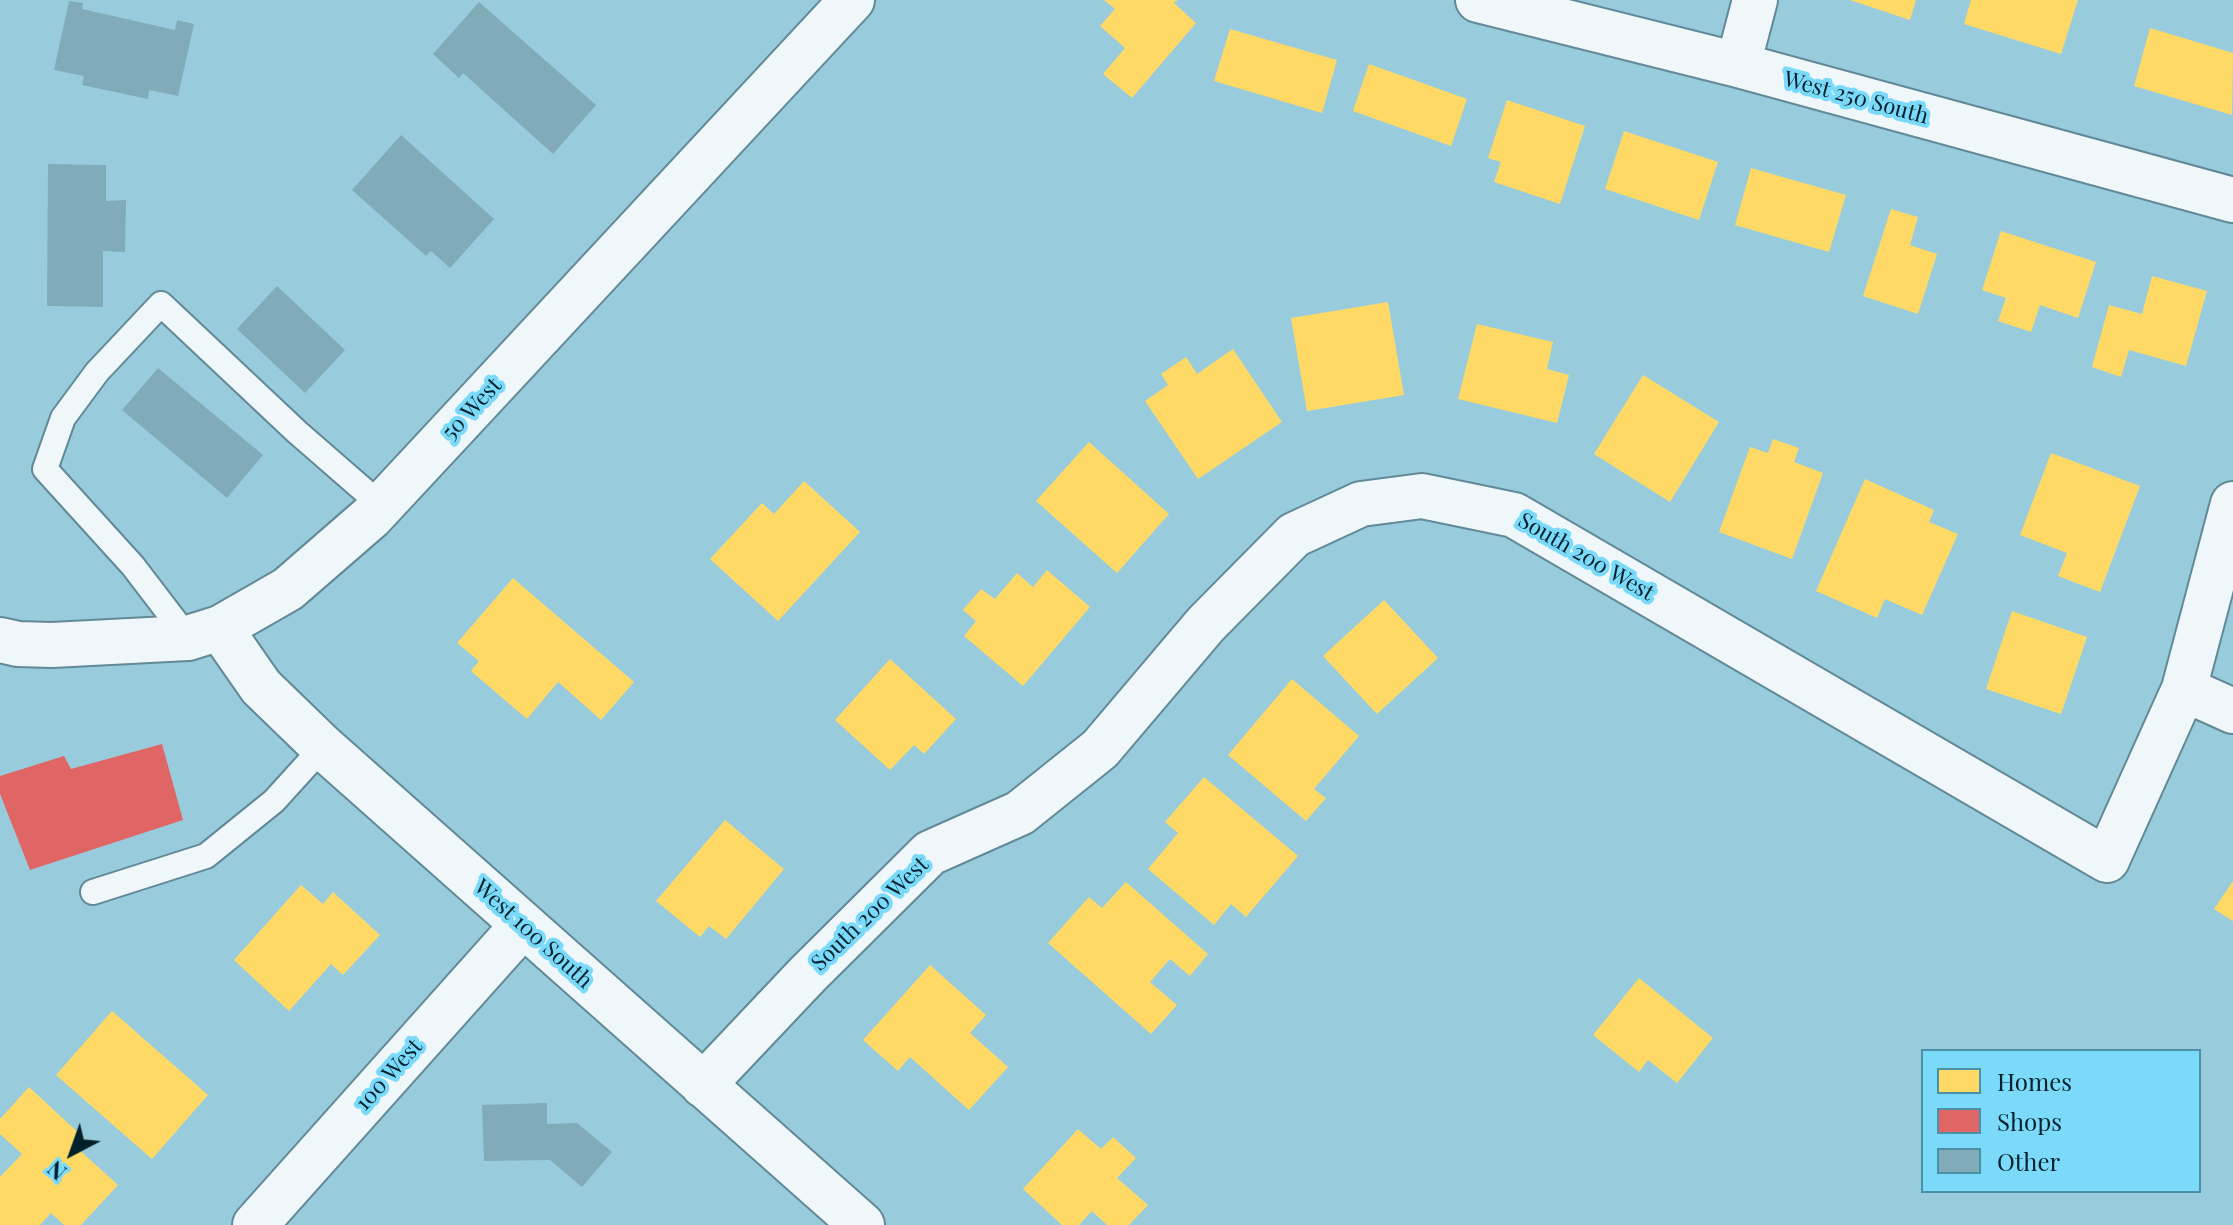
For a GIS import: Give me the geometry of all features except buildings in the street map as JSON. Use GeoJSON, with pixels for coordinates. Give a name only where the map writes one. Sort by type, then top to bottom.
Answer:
{"type":"FeatureCollection","features":[{"type":"Feature","properties":{"kind":"street","name":"50 West"},"geometry":{"type":"LineString","coordinates":[[0,640],[52,645],[204,633],[288,589],[382,506],[852,0]]}},
{"type":"Feature","properties":{"kind":"street","name":"West 250 South"},"geometry":{"type":"LineString","coordinates":[[1478,0],[1738,65],[2233,200]]}},
{"type":"Feature","properties":{"kind":"street"},"geometry":{"type":"LineString","coordinates":[[1738,65],[1755,0]]}},
{"type":"Feature","properties":{"kind":"street","name":"South 200 West"},"geometry":{"type":"LineString","coordinates":[[703,1085],[808,974],[930,853],[1020,813],[1100,749],[1206,624],[1294,535],[1361,504],[1422,496],[1514,515],[2107,860],[2184,689],[2233,504]]}},
{"type":"Feature","properties":{"kind":"street","name":"West 100 South"},"geometry":{"type":"LineString","coordinates":[[204,633],[323,747],[862,1225]]}},
{"type":"Feature","properties":{"kind":"street"},"geometry":{"type":"LineString","coordinates":[[2184,689],[2233,711]]}},
{"type":"Feature","properties":{"kind":"street","name":"100 West"},"geometry":{"type":"LineString","coordinates":[[255,1225],[523,925]]}},
{"type":"Feature","properties":{"kind":"lane"},"geometry":{"type":"LineString","coordinates":[[204,633],[133,566],[45,469],[63,418],[97,372],[161,304],[297,432],[382,506]]}},
{"type":"Feature","properties":{"kind":"lane"},"geometry":{"type":"LineString","coordinates":[[93,892],[206,856],[274,801],[323,747]]}}]}
